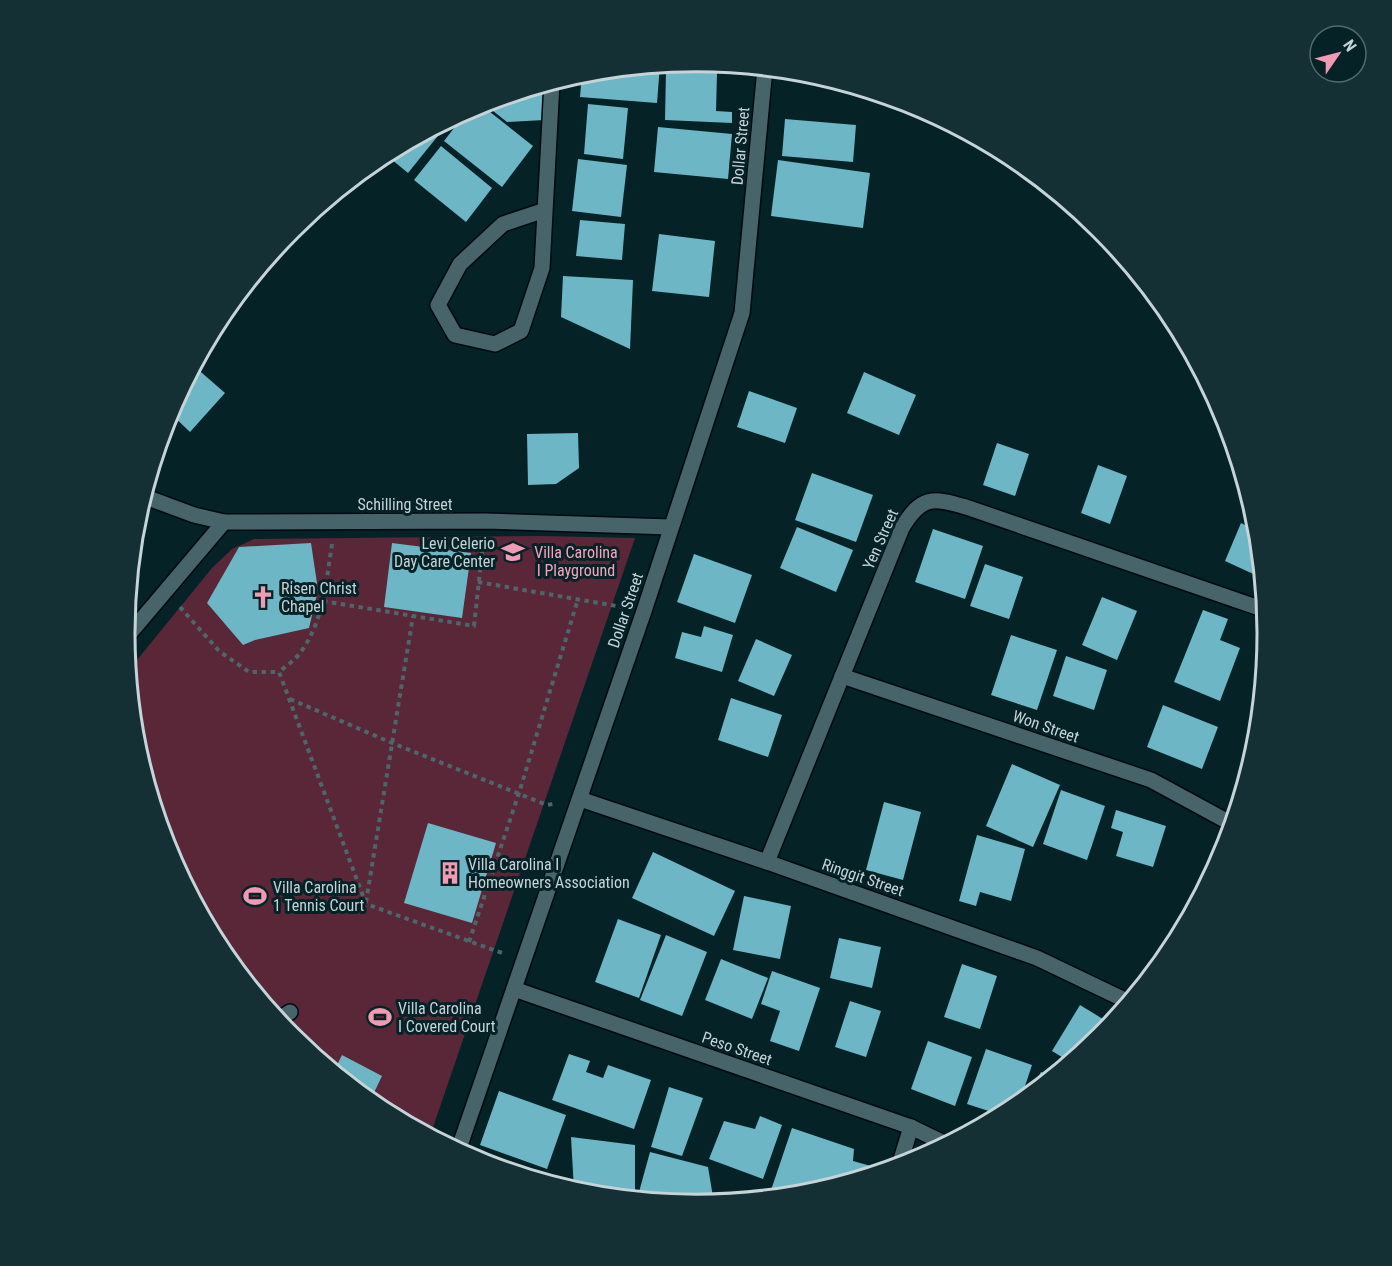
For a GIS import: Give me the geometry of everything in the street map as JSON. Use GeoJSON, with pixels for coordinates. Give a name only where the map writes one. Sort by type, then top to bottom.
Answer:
{"type":"FeatureCollection","features":[{"type":"Feature","properties":{"kind":"street","name":"Dollar Street"},"geometry":{"type":"LineString","coordinates":[[461,1142],[644,611],[742,313],[764,76]]}},
{"type":"Feature","properties":{"kind":"street"},"geometry":{"type":"LineString","coordinates":[[545,210],[503,224],[460,264],[438,305],[455,335],[495,344],[521,331],[542,267],[552,91]]}},
{"type":"Feature","properties":{"kind":"street","name":"Schilling Street"},"geometry":{"type":"LineString","coordinates":[[151,499],[194,516],[224,522],[485,521],[671,527]]}},
{"type":"Feature","properties":{"kind":"street","name":"Yen Street"},"geometry":{"type":"LineString","coordinates":[[767,862],[902,528],[913,509],[924,503],[939,500],[1256,607]]}},
{"type":"Feature","properties":{"kind":"street"},"geometry":{"type":"LineString","coordinates":[[135,627],[224,522]]}},
{"type":"Feature","properties":{"kind":"street","name":"Won Street"},"geometry":{"type":"LineString","coordinates":[[842,676],[1151,780],[1224,820]]}},
{"type":"Feature","properties":{"kind":"street","name":"Ringgit Street"},"geometry":{"type":"LineString","coordinates":[[580,799],[767,862],[1037,958],[1122,999]]}},
{"type":"Feature","properties":{"kind":"street","name":"Peso Street"},"geometry":{"type":"LineString","coordinates":[[514,989],[911,1127],[937,1139]]}},
{"type":"Feature","properties":{"kind":"street"},"geometry":{"type":"LineString","coordinates":[[903,1154],[911,1127]]}},
{"type":"Feature","properties":{"kind":"path"},"geometry":{"type":"LineString","coordinates":[[323,601],[474,626],[485,521]]}},
{"type":"Feature","properties":{"kind":"path"},"geometry":{"type":"LineString","coordinates":[[166,591],[219,651],[249,672],[279,672],[299,654],[314,631],[323,601],[336,522]]}},
{"type":"Feature","properties":{"kind":"path"},"geometry":{"type":"LineString","coordinates":[[478,582],[644,611]]}},
{"type":"Feature","properties":{"kind":"path"},"geometry":{"type":"LineString","coordinates":[[468,942],[519,793],[578,599]]}},
{"type":"Feature","properties":{"kind":"path"},"geometry":{"type":"LineString","coordinates":[[366,904],[413,616]]}},
{"type":"Feature","properties":{"kind":"path"},"geometry":{"type":"LineString","coordinates":[[279,672],[366,904],[523,960]]}},
{"type":"Feature","properties":{"kind":"path"},"geometry":{"type":"LineString","coordinates":[[289,699],[547,805],[580,799]]}},
{"type":"Feature","properties":{"kind":"green space","name":"Villa Carolina I Playground"},"geometry":{"type":"Polygon","coordinates":[[[543,536],[635,538],[433,1128],[384,1099],[326,1055],[299,1030],[251,975],[210,913],[193,881],[178,848],[154,778],[140,706],[136,661],[212,568],[232,549],[254,539],[543,536]]]}},
{"type":"Feature","properties":{"kind":"building"},"geometry":{"type":"Polygon","coordinates":[[[659,73],[657,103],[580,97],[581,84],[659,73]]]}},
{"type":"Feature","properties":{"kind":"building"},"geometry":{"type":"Polygon","coordinates":[[[666,73],[717,73],[716,111],[732,112],[732,123],[665,120],[666,73]]]}},
{"type":"Feature","properties":{"kind":"building"},"geometry":{"type":"Polygon","coordinates":[[[544,93],[544,120],[507,122],[493,111],[544,93]]]}},
{"type":"Feature","properties":{"kind":"building"},"geometry":{"type":"Polygon","coordinates":[[[588,104],[628,108],[623,159],[584,154],[588,104]]]}},
{"type":"Feature","properties":{"kind":"building"},"geometry":{"type":"Polygon","coordinates":[[[490,112],[533,146],[502,187],[444,141],[455,127],[490,112]]]}},
{"type":"Feature","properties":{"kind":"building"},"geometry":{"type":"Polygon","coordinates":[[[785,119],[856,125],[853,162],[782,156],[785,119]]]}},
{"type":"Feature","properties":{"kind":"building"},"geometry":{"type":"Polygon","coordinates":[[[658,127],[732,134],[728,179],[654,172],[658,127]]]}},
{"type":"Feature","properties":{"kind":"building"},"geometry":{"type":"Polygon","coordinates":[[[439,135],[408,173],[394,161],[439,135]]]}},
{"type":"Feature","properties":{"kind":"building"},"geometry":{"type":"Polygon","coordinates":[[[441,146],[492,188],[466,222],[414,180],[441,146]]]}},
{"type":"Feature","properties":{"kind":"building"},"geometry":{"type":"Polygon","coordinates":[[[578,159],[627,165],[621,217],[572,211],[578,159]]]}},
{"type":"Feature","properties":{"kind":"building"},"geometry":{"type":"Polygon","coordinates":[[[778,160],[870,173],[863,228],[771,216],[778,160]]]}},
{"type":"Feature","properties":{"kind":"building"},"geometry":{"type":"Polygon","coordinates":[[[580,220],[625,224],[622,260],[576,256],[580,220]]]}},
{"type":"Feature","properties":{"kind":"building"},"geometry":{"type":"Polygon","coordinates":[[[659,234],[715,241],[709,297],[652,291],[659,234]]]}},
{"type":"Feature","properties":{"kind":"building"},"geometry":{"type":"Polygon","coordinates":[[[563,276],[633,280],[630,349],[561,317],[563,276]]]}},
{"type":"Feature","properties":{"kind":"building"},"geometry":{"type":"Polygon","coordinates":[[[200,371],[225,393],[190,432],[177,420],[200,371]]]}},
{"type":"Feature","properties":{"kind":"building"},"geometry":{"type":"Polygon","coordinates":[[[864,372],[916,395],[899,435],[847,413],[864,372]]]}},
{"type":"Feature","properties":{"kind":"building"},"geometry":{"type":"Polygon","coordinates":[[[749,391],[797,408],[785,443],[737,427],[749,391]]]}},
{"type":"Feature","properties":{"kind":"building"},"geometry":{"type":"Polygon","coordinates":[[[578,433],[579,468],[556,484],[528,485],[527,434],[578,433]]]}},
{"type":"Feature","properties":{"kind":"building"},"geometry":{"type":"Polygon","coordinates":[[[997,443],[1029,454],[1015,496],[983,485],[997,443]]]}},
{"type":"Feature","properties":{"kind":"building"},"geometry":{"type":"Polygon","coordinates":[[[1098,465],[1127,476],[1110,524],[1081,513],[1098,465]]]}},
{"type":"Feature","properties":{"kind":"building"},"geometry":{"type":"Polygon","coordinates":[[[812,473],[873,495],[856,542],[795,520],[812,473]]]}},
{"type":"Feature","properties":{"kind":"building"},"geometry":{"type":"Polygon","coordinates":[[[1241,523],[1246,526],[1254,574],[1225,561],[1241,523]]]}},
{"type":"Feature","properties":{"kind":"building"},"geometry":{"type":"Polygon","coordinates":[[[797,527],[853,550],[836,592],[780,568],[797,527]]]}},
{"type":"Feature","properties":{"kind":"building"},"geometry":{"type":"Polygon","coordinates":[[[933,529],[983,546],[965,599],[915,582],[933,529]]]}},
{"type":"Feature","properties":{"kind":"building","name":"Risen Christ Chapel"},"geometry":{"type":"Polygon","coordinates":[[[311,543],[318,590],[309,628],[255,640],[243,645],[207,603],[239,547],[311,543]]]}},
{"type":"Feature","properties":{"kind":"building"},"geometry":{"type":"Polygon","coordinates":[[[392,543],[471,553],[462,618],[384,607],[392,543]]]}},
{"type":"Feature","properties":{"kind":"building"},"geometry":{"type":"Polygon","coordinates":[[[694,554],[752,575],[735,623],[677,602],[694,554]]]}},
{"type":"Feature","properties":{"kind":"building"},"geometry":{"type":"Polygon","coordinates":[[[985,564],[1023,577],[1009,619],[970,606],[985,564]]]}},
{"type":"Feature","properties":{"kind":"building"},"geometry":{"type":"Polygon","coordinates":[[[1102,597],[1137,611],[1117,660],[1082,645],[1102,597]]]}},
{"type":"Feature","properties":{"kind":"building"},"geometry":{"type":"Polygon","coordinates":[[[1203,610],[1228,619],[1220,640],[1240,648],[1220,701],[1174,682],[1203,610]]]}},
{"type":"Feature","properties":{"kind":"building"},"geometry":{"type":"Polygon","coordinates":[[[704,626],[733,635],[722,672],[675,658],[682,632],[701,637],[704,626]]]}},
{"type":"Feature","properties":{"kind":"building"},"geometry":{"type":"Polygon","coordinates":[[[1011,635],[1057,650],[1037,710],[991,695],[1011,635]]]}},
{"type":"Feature","properties":{"kind":"building"},"geometry":{"type":"Polygon","coordinates":[[[756,639],[792,655],[774,696],[738,681],[756,639]]]}},
{"type":"Feature","properties":{"kind":"building"},"geometry":{"type":"Polygon","coordinates":[[[1066,656],[1107,670],[1094,710],[1053,696],[1066,656]]]}},
{"type":"Feature","properties":{"kind":"building"},"geometry":{"type":"Polygon","coordinates":[[[731,698],[782,715],[768,757],[718,740],[731,698]]]}},
{"type":"Feature","properties":{"kind":"building"},"geometry":{"type":"Polygon","coordinates":[[[1163,705],[1218,727],[1202,769],[1147,747],[1163,705]]]}},
{"type":"Feature","properties":{"kind":"building"},"geometry":{"type":"Polygon","coordinates":[[[1012,764],[1060,785],[1033,847],[986,826],[1012,764]]]}},
{"type":"Feature","properties":{"kind":"building"},"geometry":{"type":"Polygon","coordinates":[[[1061,790],[1105,806],[1087,860],[1043,844],[1061,790]]]}},
{"type":"Feature","properties":{"kind":"building"},"geometry":{"type":"Polygon","coordinates":[[[884,802],[921,812],[903,880],[866,870],[884,802]]]}},
{"type":"Feature","properties":{"kind":"building"},"geometry":{"type":"Polygon","coordinates":[[[1116,810],[1166,826],[1153,867],[1116,856],[1123,832],[1111,828],[1116,810]]]}},
{"type":"Feature","properties":{"kind":"building","name":"Villa Carolina I Homeowners Association"},"geometry":{"type":"Polygon","coordinates":[[[428,823],[496,843],[472,923],[404,903],[428,823]]]}},
{"type":"Feature","properties":{"kind":"building"},"geometry":{"type":"Polygon","coordinates":[[[977,835],[1025,849],[1011,901],[980,892],[976,906],[959,901],[977,835]]]}},
{"type":"Feature","properties":{"kind":"building"},"geometry":{"type":"Polygon","coordinates":[[[653,852],[735,891],[714,936],[632,898],[653,852]]]}},
{"type":"Feature","properties":{"kind":"building"},"geometry":{"type":"Polygon","coordinates":[[[744,896],[791,906],[780,959],[733,950],[744,896]]]}},
{"type":"Feature","properties":{"kind":"building"},"geometry":{"type":"Polygon","coordinates":[[[618,919],[661,935],[639,998],[595,982],[618,919]]]}},
{"type":"Feature","properties":{"kind":"building"},"geometry":{"type":"Polygon","coordinates":[[[666,935],[707,952],[682,1016],[640,1000],[666,935]]]}},
{"type":"Feature","properties":{"kind":"building"},"geometry":{"type":"Polygon","coordinates":[[[839,938],[881,947],[872,988],[830,978],[839,938]]]}},
{"type":"Feature","properties":{"kind":"building"},"geometry":{"type":"Polygon","coordinates":[[[721,959],[768,978],[752,1019],[705,1000],[721,959]]]}},
{"type":"Feature","properties":{"kind":"building"},"geometry":{"type":"Polygon","coordinates":[[[962,964],[997,976],[980,1029],[944,1017],[962,964]]]}},
{"type":"Feature","properties":{"kind":"building"},"geometry":{"type":"Polygon","coordinates":[[[772,971],[820,988],[799,1051],[770,1041],[780,1011],[761,1004],[772,971]]]}},
{"type":"Feature","properties":{"kind":"building"},"geometry":{"type":"Polygon","coordinates":[[[850,1001],[881,1011],[866,1057],[835,1047],[850,1001]]]}},
{"type":"Feature","properties":{"kind":"building"},"geometry":{"type":"Polygon","coordinates":[[[1080,1005],[1103,1019],[1063,1058],[1052,1051],[1080,1005]]]}},
{"type":"Feature","properties":{"kind":"building"},"geometry":{"type":"Polygon","coordinates":[[[928,1041],[972,1057],[955,1106],[911,1089],[928,1041]]]}},
{"type":"Feature","properties":{"kind":"building"},"geometry":{"type":"Polygon","coordinates":[[[986,1049],[1032,1065],[1025,1087],[989,1111],[967,1104],[986,1049]]]}},
{"type":"Feature","properties":{"kind":"building"},"geometry":{"type":"Polygon","coordinates":[[[569,1054],[590,1061],[586,1072],[603,1078],[608,1065],[651,1080],[634,1129],[552,1100],[569,1054]]]}},
{"type":"Feature","properties":{"kind":"building"},"geometry":{"type":"Polygon","coordinates":[[[342,1055],[382,1076],[374,1092],[354,1078],[337,1064],[342,1055]]]}},
{"type":"Feature","properties":{"kind":"building"},"geometry":{"type":"Polygon","coordinates":[[[669,1087],[703,1098],[682,1156],[651,1147],[669,1087]]]}},
{"type":"Feature","properties":{"kind":"building"},"geometry":{"type":"Polygon","coordinates":[[[499,1091],[566,1115],[547,1169],[480,1145],[499,1091]]]}},
{"type":"Feature","properties":{"kind":"building"},"geometry":{"type":"Polygon","coordinates":[[[760,1116],[782,1125],[763,1179],[709,1159],[724,1121],[755,1129],[760,1116]]]}},
{"type":"Feature","properties":{"kind":"building"},"geometry":{"type":"Polygon","coordinates":[[[792,1128],[854,1149],[853,1161],[870,1166],[841,1175],[772,1189],[792,1128]]]}},
{"type":"Feature","properties":{"kind":"building"},"geometry":{"type":"Polygon","coordinates":[[[571,1137],[635,1145],[635,1190],[573,1180],[571,1137]]]}},
{"type":"Feature","properties":{"kind":"building"},"geometry":{"type":"Polygon","coordinates":[[[650,1152],[708,1167],[712,1194],[659,1193],[639,1191],[650,1152]]]}},
{"type":"Feature","properties":{"kind":"place","name":"Levi Celerio Day Care Center"},"geometry":{"type":"Point","coordinates":[513,552]}},
{"type":"Feature","properties":{"kind":"place","name":"Risen Christ Chapel"},"geometry":{"type":"Point","coordinates":[263,597]}},
{"type":"Feature","properties":{"kind":"place","name":"Villa Carolina I Homeowners Association"},"geometry":{"type":"Point","coordinates":[450,873]}},
{"type":"Feature","properties":{"kind":"place","name":"Villa Carolina 1 Tennis Court"},"geometry":{"type":"Point","coordinates":[255,896]}},
{"type":"Feature","properties":{"kind":"place","name":"Villa Carolina I Covered Court"},"geometry":{"type":"Point","coordinates":[380,1017]}}]}
